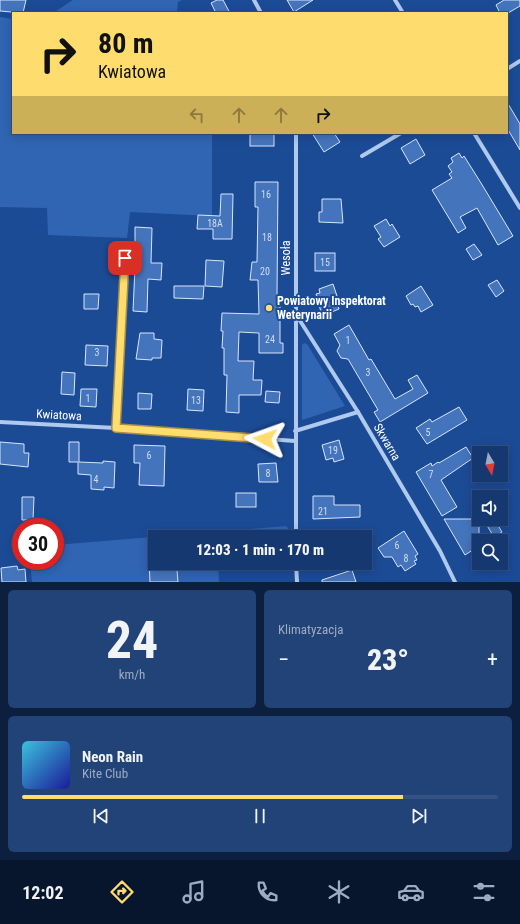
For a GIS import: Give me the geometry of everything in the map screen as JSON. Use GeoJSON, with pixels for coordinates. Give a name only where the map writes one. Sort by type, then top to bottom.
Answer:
{"type":"FeatureCollection","features":[{"type":"Feature","properties":{"kind":"street"},"geometry":{"type":"LineString","coordinates":[[254,0],[260,12]]}},
{"type":"Feature","properties":{"kind":"street"},"geometry":{"type":"LineString","coordinates":[[395,0],[402,12]]}},
{"type":"Feature","properties":{"kind":"street"},"geometry":{"type":"LineString","coordinates":[[508,68],[520,61]]}},
{"type":"Feature","properties":{"kind":"street","name":"Wesoła"},"geometry":{"type":"LineString","coordinates":[[296,134],[296,530]]}},
{"type":"Feature","properties":{"kind":"street"},"geometry":{"type":"LineString","coordinates":[[362,156],[399,134]]}},
{"type":"Feature","properties":{"kind":"street"},"geometry":{"type":"LineString","coordinates":[[475,134],[520,208]]}},
{"type":"Feature","properties":{"kind":"street"},"geometry":{"type":"LineString","coordinates":[[116,428],[125,258]]}},
{"type":"Feature","properties":{"kind":"street","name":"Skwarna"},"geometry":{"type":"LineString","coordinates":[[297,315],[358,412],[440,551],[455,582]]}},
{"type":"Feature","properties":{"kind":"street"},"geometry":{"type":"LineString","coordinates":[[295,431],[358,412]]}},
{"type":"Feature","properties":{"kind":"street","name":"Kwiatowa"},"geometry":{"type":"LineString","coordinates":[[0,422],[116,428],[295,441]]}},
{"type":"Feature","properties":{"kind":"street"},"geometry":{"type":"LineString","coordinates":[[296,570],[297,582]]}},
{"type":"Feature","properties":{"kind":"shaded area"},"geometry":{"type":"Polygon","coordinates":[[[73,0],[182,0],[178,2],[177,12],[55,12],[73,0]]]}},
{"type":"Feature","properties":{"kind":"shaded area"},"geometry":{"type":"Polygon","coordinates":[[[0,17],[12,19],[12,134],[212,134],[212,216],[130,212],[127,238],[48,235],[47,208],[0,207],[0,17]]]}},
{"type":"Feature","properties":{"kind":"shaded area"},"geometry":{"type":"Polygon","coordinates":[[[304,343],[307,344],[345,406],[302,420],[302,345],[304,343]]]}},
{"type":"Feature","properties":{"kind":"shaded area"},"geometry":{"type":"Polygon","coordinates":[[[286,526],[288,528],[288,530],[237,530],[286,526]]]}},
{"type":"Feature","properties":{"kind":"shaded area"},"geometry":{"type":"Polygon","coordinates":[[[148,537],[148,570],[218,570],[219,582],[32,582],[31,570],[64,570],[64,544],[148,537]]]}},
{"type":"Feature","properties":{"kind":"building"},"geometry":{"type":"Polygon","coordinates":[[[0,0],[26,0],[23,12],[0,11],[0,0]]]}},
{"type":"Feature","properties":{"kind":"building"},"geometry":{"type":"Polygon","coordinates":[[[217,0],[223,0],[229,12],[216,12],[211,3],[217,0]]]}},
{"type":"Feature","properties":{"kind":"building"},"geometry":{"type":"Polygon","coordinates":[[[287,0],[313,0],[294,12],[287,0]]]}},
{"type":"Feature","properties":{"kind":"building"},"geometry":{"type":"Polygon","coordinates":[[[504,0],[520,0],[520,6],[508,13],[500,12],[496,5],[504,0]]]}},
{"type":"Feature","properties":{"kind":"building"},"geometry":{"type":"Polygon","coordinates":[[[508,104],[520,124],[520,150],[508,130],[508,104]]]}},
{"type":"Feature","properties":{"kind":"building"},"geometry":{"type":"Polygon","coordinates":[[[250,134],[274,134],[274,146],[250,146],[250,134]]]}},
{"type":"Feature","properties":{"kind":"building"},"geometry":{"type":"Polygon","coordinates":[[[313,134],[335,134],[340,142],[324,152],[313,134]]]}},
{"type":"Feature","properties":{"kind":"building"},"geometry":{"type":"Polygon","coordinates":[[[416,139],[425,155],[410,164],[401,148],[416,139]]]}},
{"type":"Feature","properties":{"kind":"building"},"geometry":{"type":"Polygon","coordinates":[[[459,153],[462,158],[464,156],[513,236],[498,245],[477,208],[460,217],[466,228],[458,233],[432,190],[452,178],[449,174],[452,172],[448,166],[453,162],[451,158],[459,153]]]}},
{"type":"Feature","properties":{"kind":"building"},"geometry":{"type":"Polygon","coordinates":[[[255,182],[278,182],[277,296],[280,296],[280,343],[283,343],[283,353],[259,353],[259,333],[239,332],[238,361],[254,361],[253,380],[262,380],[261,395],[239,395],[239,413],[226,412],[227,375],[224,375],[224,348],[222,348],[223,331],[221,331],[222,313],[259,314],[258,280],[250,280],[252,262],[257,262],[258,207],[255,207],[255,182]]]}},
{"type":"Feature","properties":{"kind":"building"},"geometry":{"type":"Polygon","coordinates":[[[221,194],[233,194],[232,239],[213,239],[213,229],[197,229],[198,215],[220,216],[221,194]]]}},
{"type":"Feature","properties":{"kind":"building"},"geometry":{"type":"Polygon","coordinates":[[[322,199],[341,199],[343,223],[319,222],[319,212],[322,212],[322,199]]]}},
{"type":"Feature","properties":{"kind":"building"},"geometry":{"type":"Polygon","coordinates":[[[386,219],[390,226],[392,224],[400,237],[384,247],[378,239],[381,237],[374,226],[386,219]]]}},
{"type":"Feature","properties":{"kind":"building"},"geometry":{"type":"Polygon","coordinates":[[[135,227],[152,228],[151,263],[162,263],[161,280],[148,279],[147,312],[133,311],[136,246],[135,227]]]}},
{"type":"Feature","properties":{"kind":"building"},"geometry":{"type":"Polygon","coordinates":[[[474,244],[482,255],[473,260],[466,249],[474,244]]]}},
{"type":"Feature","properties":{"kind":"building"},"geometry":{"type":"Polygon","coordinates":[[[315,253],[335,253],[335,271],[315,271],[315,253]]]}},
{"type":"Feature","properties":{"kind":"building"},"geometry":{"type":"Polygon","coordinates":[[[206,260],[224,261],[222,287],[205,286],[206,260]]]}},
{"type":"Feature","properties":{"kind":"building"},"geometry":{"type":"Polygon","coordinates":[[[497,280],[504,291],[496,297],[488,285],[497,280]]]}},
{"type":"Feature","properties":{"kind":"building"},"geometry":{"type":"Polygon","coordinates":[[[333,284],[340,305],[338,306],[339,309],[329,313],[328,309],[321,312],[316,294],[320,293],[319,289],[333,284]]]}},
{"type":"Feature","properties":{"kind":"building"},"geometry":{"type":"Polygon","coordinates":[[[174,286],[204,286],[203,299],[174,298],[174,286]]]}},
{"type":"Feature","properties":{"kind":"building"},"geometry":{"type":"Polygon","coordinates":[[[421,286],[433,305],[421,312],[418,306],[415,307],[413,304],[411,305],[406,296],[421,286]]]}},
{"type":"Feature","properties":{"kind":"building"},"geometry":{"type":"Polygon","coordinates":[[[84,294],[99,294],[98,309],[84,309],[84,294]]]}},
{"type":"Feature","properties":{"kind":"building"},"geometry":{"type":"Polygon","coordinates":[[[349,325],[369,360],[371,359],[395,399],[413,389],[408,380],[417,375],[428,393],[380,422],[374,412],[378,410],[348,359],[341,358],[337,351],[340,345],[334,334],[349,325]]]}},
{"type":"Feature","properties":{"kind":"building"},"geometry":{"type":"Polygon","coordinates":[[[140,333],[154,333],[154,339],[162,340],[161,358],[152,358],[152,360],[136,359],[140,333]]]}},
{"type":"Feature","properties":{"kind":"building"},"geometry":{"type":"Polygon","coordinates":[[[86,345],[108,346],[107,366],[85,365],[86,345]]]}},
{"type":"Feature","properties":{"kind":"building"},"geometry":{"type":"Polygon","coordinates":[[[62,372],[75,373],[74,395],[61,394],[62,372]]]}},
{"type":"Feature","properties":{"kind":"building"},"geometry":{"type":"Polygon","coordinates":[[[81,389],[97,389],[96,407],[80,406],[81,389]]]}},
{"type":"Feature","properties":{"kind":"building"},"geometry":{"type":"Polygon","coordinates":[[[188,389],[204,390],[203,411],[187,410],[188,389]]]}},
{"type":"Feature","properties":{"kind":"building"},"geometry":{"type":"Polygon","coordinates":[[[266,391],[280,392],[279,403],[265,402],[266,391]]]}},
{"type":"Feature","properties":{"kind":"building"},"geometry":{"type":"Polygon","coordinates":[[[138,393],[152,394],[151,409],[138,409],[138,393]]]}},
{"type":"Feature","properties":{"kind":"building"},"geometry":{"type":"Polygon","coordinates":[[[459,407],[467,420],[427,444],[416,428],[430,419],[432,422],[459,407]]]}},
{"type":"Feature","properties":{"kind":"building"},"geometry":{"type":"Polygon","coordinates":[[[339,440],[344,459],[334,462],[333,458],[326,460],[322,445],[339,440]]]}},
{"type":"Feature","properties":{"kind":"building"},"geometry":{"type":"Polygon","coordinates":[[[0,442],[24,444],[24,453],[29,453],[28,467],[0,464],[0,442]]]}},
{"type":"Feature","properties":{"kind":"building"},"geometry":{"type":"Polygon","coordinates":[[[69,442],[79,442],[79,462],[115,462],[114,488],[104,487],[104,490],[91,489],[91,475],[78,474],[78,462],[69,462],[69,442]]]}},
{"type":"Feature","properties":{"kind":"building"},"geometry":{"type":"Polygon","coordinates":[[[134,445],[165,446],[164,486],[139,485],[140,463],[134,463],[134,445]]]}},
{"type":"Feature","properties":{"kind":"building"},"geometry":{"type":"Polygon","coordinates":[[[466,447],[472,456],[472,459],[441,480],[457,507],[442,516],[416,472],[431,463],[432,466],[438,462],[439,463],[466,447]]]}},
{"type":"Feature","properties":{"kind":"building"},"geometry":{"type":"Polygon","coordinates":[[[276,463],[278,482],[259,482],[258,464],[276,463]]]}},
{"type":"Feature","properties":{"kind":"building"},"geometry":{"type":"Polygon","coordinates":[[[236,493],[256,493],[256,507],[236,507],[236,493]]]}},
{"type":"Feature","properties":{"kind":"building"},"geometry":{"type":"Polygon","coordinates":[[[313,496],[334,496],[334,505],[360,505],[360,517],[313,519],[313,496]]]}},
{"type":"Feature","properties":{"kind":"building"},"geometry":{"type":"Polygon","coordinates":[[[22,497],[34,497],[33,518],[22,518],[22,497]]]}},
{"type":"Feature","properties":{"kind":"building"},"geometry":{"type":"Polygon","coordinates":[[[444,519],[472,519],[472,526],[479,526],[479,534],[472,534],[472,550],[465,555],[444,519]]]}},
{"type":"Feature","properties":{"kind":"building"},"geometry":{"type":"Polygon","coordinates":[[[487,526],[498,526],[502,532],[499,534],[492,534],[487,526]]]}},
{"type":"Feature","properties":{"kind":"building"},"geometry":{"type":"Polygon","coordinates":[[[404,531],[418,554],[415,556],[417,560],[414,561],[416,564],[405,571],[401,565],[398,567],[392,557],[384,557],[378,548],[404,531]]]}},
{"type":"Feature","properties":{"kind":"building"},"geometry":{"type":"Polygon","coordinates":[[[12,567],[12,570],[25,570],[26,582],[2,582],[1,568],[12,567]]]}},
{"type":"Feature","properties":{"kind":"building"},"geometry":{"type":"Polygon","coordinates":[[[149,570],[177,570],[178,582],[150,582],[149,570]]]}},
{"type":"Feature","properties":{"kind":"building"},"geometry":{"type":"Polygon","coordinates":[[[352,570],[356,582],[322,582],[322,580],[352,570]]]}},
{"type":"Feature","properties":{"kind":"place","name":"Powiatowy Inspektorat Weterynarii"},"geometry":{"type":"Point","coordinates":[269,308]}},
{"type":"Feature","properties":{"kind":"route"},"geometry":{"type":"LineString","coordinates":[[125,258],[116,428],[265,439]]}}]}
